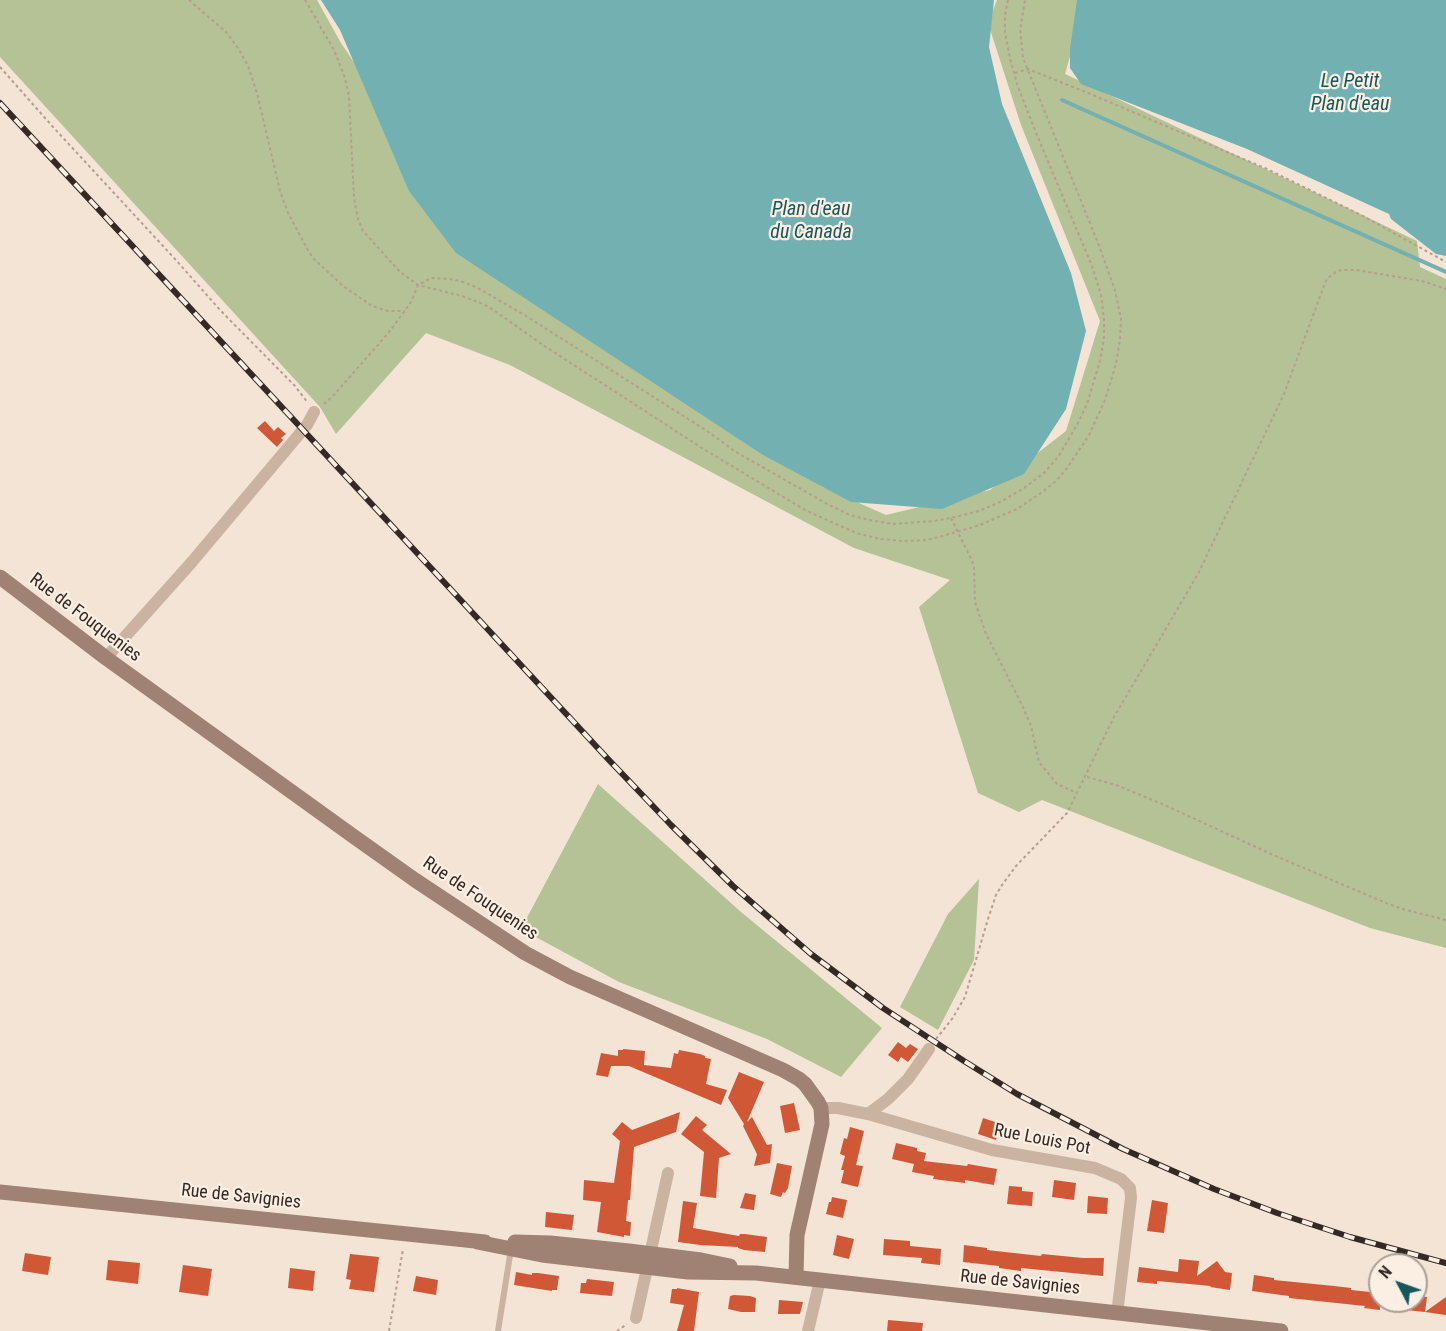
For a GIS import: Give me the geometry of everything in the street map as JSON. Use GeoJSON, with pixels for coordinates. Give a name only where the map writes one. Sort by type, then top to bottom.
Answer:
{"type":"FeatureCollection","features":[{"type":"Feature","properties":{"kind":"street"},"geometry":{"type":"LineString","coordinates":[[106,658],[199,554],[303,430],[314,412]]}},
{"type":"Feature","properties":{"kind":"street","name":"Rue de Fouquenies"},"geometry":{"type":"LineString","coordinates":[[0,577],[106,658],[415,880],[525,954],[570,977],[792,1075],[811,1091],[821,1108]]}},
{"type":"Feature","properties":{"kind":"street"},"geometry":{"type":"LineString","coordinates":[[868,1114],[888,1099],[908,1079],[929,1049]]}},
{"type":"Feature","properties":{"kind":"street"},"geometry":{"type":"LineString","coordinates":[[796,1277],[797,1235],[822,1124],[821,1108]]}},
{"type":"Feature","properties":{"kind":"street","name":"Rue Louis Pot"},"geometry":{"type":"LineString","coordinates":[[821,1108],[844,1109],[868,1114],[992,1150],[1095,1168],[1109,1173],[1126,1184],[1130,1188],[1131,1198],[1117,1314]]}},
{"type":"Feature","properties":{"kind":"street"},"geometry":{"type":"LineString","coordinates":[[636,1318],[668,1173]]}},
{"type":"Feature","properties":{"kind":"street","name":"Rue de Savignies"},"geometry":{"type":"LineString","coordinates":[[0,1192],[512,1246],[550,1243],[649,1261],[711,1262],[756,1273],[1281,1331]]}},
{"type":"Feature","properties":{"kind":"street"},"geometry":{"type":"LineString","coordinates":[[808,1331],[820,1280]]}},
{"type":"Feature","properties":{"kind":"lane"},"geometry":{"type":"LineString","coordinates":[[498,1331],[512,1246]]}},
{"type":"Feature","properties":{"kind":"path"},"geometry":{"type":"LineString","coordinates":[[189,0],[226,32],[248,66],[257,93],[280,191],[288,213],[314,260],[343,286],[372,306],[388,311],[405,311]]}},
{"type":"Feature","properties":{"kind":"path"},"geometry":{"type":"LineString","coordinates":[[305,0],[334,50],[345,78],[349,96],[354,198],[359,224],[394,266],[418,285],[462,296],[495,311],[543,345],[702,448],[815,515],[856,533],[880,539],[903,541],[926,540],[994,520],[1017,509],[1056,481],[1089,435],[1105,400],[1116,364],[1121,319],[1115,290],[1023,58],[1020,39],[1024,0]]}},
{"type":"Feature","properties":{"kind":"path"},"geometry":{"type":"LineString","coordinates":[[0,67],[221,311],[295,386],[314,412],[333,396],[390,331],[405,311],[418,285],[424,280],[438,278],[460,281],[476,287],[538,323],[736,452],[829,505],[850,515],[893,524],[934,521],[979,511],[1000,502],[1035,480],[1052,464],[1067,443],[1087,404],[1100,362],[1104,339],[1101,295],[1092,266],[1035,130],[1014,73],[1005,33],[1008,0]]}},
{"type":"Feature","properties":{"kind":"path"},"geometry":{"type":"LineString","coordinates":[[1014,73],[1028,69],[1267,169],[1363,216],[1446,261]]}},
{"type":"Feature","properties":{"kind":"path"},"geometry":{"type":"LineString","coordinates":[[929,1049],[952,1019],[965,997],[988,918],[1002,885],[1016,866],[1071,808],[1114,717],[1189,589],[1284,394],[1328,278],[1337,271],[1356,270],[1422,281],[1446,289]]}},
{"type":"Feature","properties":{"kind":"path"},"geometry":{"type":"LineString","coordinates":[[951,518],[974,565],[975,602],[986,634],[1023,705],[1031,726],[1039,762],[1057,784],[1077,794]]}},
{"type":"Feature","properties":{"kind":"path"},"geometry":{"type":"LineString","coordinates":[[1086,777],[1116,785],[1166,805],[1271,854],[1386,903],[1446,920]]}},
{"type":"Feature","properties":{"kind":"path"},"geometry":{"type":"LineString","coordinates":[[389,1331],[405,1234]]}},
{"type":"Feature","properties":{"kind":"green space"},"geometry":{"type":"Polygon","coordinates":[[[0,0],[317,0],[341,43],[474,240],[515,275],[823,487],[886,515],[990,490],[1066,431],[1100,321],[1021,125],[988,23],[997,0],[1083,0],[1065,74],[1417,241],[1420,267],[1446,279],[1446,948],[1370,928],[1042,800],[1019,812],[978,793],[919,607],[950,580],[854,548],[510,365],[426,333],[336,434],[320,407],[0,57],[0,0]]]}},
{"type":"Feature","properties":{"kind":"green space"},"geometry":{"type":"Polygon","coordinates":[[[598,784],[741,912],[882,1028],[841,1077],[767,1039],[619,982],[521,929],[598,784]]]}},
{"type":"Feature","properties":{"kind":"green space"},"geometry":{"type":"Polygon","coordinates":[[[979,879],[974,960],[938,1030],[900,1007],[948,914],[979,879]]]}},
{"type":"Feature","properties":{"kind":"water","name":"Plan d'eau du Canada"},"geometry":{"type":"Polygon","coordinates":[[[321,0],[994,0],[989,47],[1002,104],[1071,273],[1086,331],[1066,409],[1024,474],[942,509],[851,502],[763,455],[456,253],[409,191],[340,30],[321,0]]]}},
{"type":"Feature","properties":{"kind":"water","name":"Le Petit Plan d'eau"},"geometry":{"type":"Polygon","coordinates":[[[1077,0],[1446,0],[1446,256],[1436,254],[1391,219],[1389,214],[1247,149],[1081,84],[1070,68],[1070,49],[1077,0]]]}},
{"type":"Feature","properties":{"kind":"building"},"geometry":{"type":"Polygon","coordinates":[[[265,421],[274,431],[278,427],[286,434],[281,438],[283,440],[277,447],[257,428],[265,421]]]}},
{"type":"Feature","properties":{"kind":"building"},"geometry":{"type":"Polygon","coordinates":[[[898,1042],[906,1048],[910,1044],[918,1049],[908,1062],[901,1057],[898,1062],[888,1055],[898,1042]]]}},
{"type":"Feature","properties":{"kind":"building"},"geometry":{"type":"Polygon","coordinates":[[[618,1050],[645,1051],[644,1065],[671,1068],[674,1053],[678,1054],[679,1050],[700,1054],[711,1059],[706,1084],[727,1090],[721,1105],[629,1066],[611,1066],[608,1077],[596,1075],[601,1053],[618,1056],[618,1050]]]}},
{"type":"Feature","properties":{"kind":"building"},"geometry":{"type":"Polygon","coordinates":[[[739,1072],[764,1082],[747,1122],[752,1117],[767,1145],[772,1144],[770,1163],[754,1166],[757,1154],[744,1124],[728,1098],[739,1072]]]}},
{"type":"Feature","properties":{"kind":"building"},"geometry":{"type":"Polygon","coordinates":[[[794,1103],[800,1130],[785,1133],[780,1106],[794,1103]]]}},
{"type":"Feature","properties":{"kind":"building"},"geometry":{"type":"Polygon","coordinates":[[[680,1112],[676,1132],[634,1147],[626,1221],[631,1222],[630,1236],[597,1232],[601,1202],[583,1200],[584,1180],[614,1183],[620,1141],[612,1134],[622,1122],[632,1130],[680,1112]]]}},
{"type":"Feature","properties":{"kind":"building"},"geometry":{"type":"Polygon","coordinates":[[[696,1116],[707,1125],[702,1130],[731,1154],[719,1158],[716,1198],[700,1196],[704,1152],[681,1134],[696,1116]]]}},
{"type":"Feature","properties":{"kind":"building"},"geometry":{"type":"Polygon","coordinates":[[[983,1118],[1001,1124],[996,1140],[978,1134],[983,1118]]]}},
{"type":"Feature","properties":{"kind":"building"},"geometry":{"type":"Polygon","coordinates":[[[850,1127],[864,1131],[856,1165],[863,1166],[858,1187],[841,1183],[844,1170],[841,1170],[845,1156],[840,1154],[844,1138],[847,1139],[850,1127]]]}},
{"type":"Feature","properties":{"kind":"building"},"geometry":{"type":"Polygon","coordinates":[[[896,1143],[917,1148],[917,1151],[926,1153],[924,1161],[967,1166],[968,1164],[997,1169],[994,1185],[965,1180],[965,1183],[933,1179],[934,1176],[912,1172],[914,1164],[892,1159],[896,1143]]]}},
{"type":"Feature","properties":{"kind":"building"},"geometry":{"type":"Polygon","coordinates":[[[777,1163],[792,1166],[788,1188],[781,1197],[770,1194],[777,1163]]]}},
{"type":"Feature","properties":{"kind":"building"},"geometry":{"type":"Polygon","coordinates":[[[1054,1180],[1076,1183],[1074,1200],[1052,1197],[1054,1180]]]}},
{"type":"Feature","properties":{"kind":"building"},"geometry":{"type":"Polygon","coordinates":[[[1009,1186],[1022,1187],[1022,1191],[1033,1192],[1032,1206],[1007,1204],[1009,1186]]]}},
{"type":"Feature","properties":{"kind":"building"},"geometry":{"type":"Polygon","coordinates":[[[745,1193],[756,1195],[754,1210],[740,1208],[745,1193]]]}},
{"type":"Feature","properties":{"kind":"building"},"geometry":{"type":"Polygon","coordinates":[[[1088,1196],[1108,1198],[1107,1214],[1087,1213],[1088,1196]]]}},
{"type":"Feature","properties":{"kind":"building"},"geometry":{"type":"Polygon","coordinates":[[[832,1197],[847,1200],[843,1218],[826,1214],[832,1197]]]}},
{"type":"Feature","properties":{"kind":"building"},"geometry":{"type":"Polygon","coordinates":[[[1152,1200],[1168,1203],[1164,1233],[1147,1231],[1152,1200]]]}},
{"type":"Feature","properties":{"kind":"building"},"geometry":{"type":"Polygon","coordinates":[[[683,1201],[697,1203],[693,1228],[739,1236],[745,1234],[767,1237],[765,1252],[744,1250],[738,1247],[678,1242],[683,1201]]]}},
{"type":"Feature","properties":{"kind":"building"},"geometry":{"type":"Polygon","coordinates":[[[546,1212],[574,1215],[572,1230],[545,1227],[546,1212]]]}},
{"type":"Feature","properties":{"kind":"building"},"geometry":{"type":"Polygon","coordinates":[[[837,1235],[854,1239],[849,1259],[833,1255],[837,1235]]]}},
{"type":"Feature","properties":{"kind":"building"},"geometry":{"type":"Polygon","coordinates":[[[884,1239],[910,1241],[910,1246],[941,1249],[940,1265],[921,1263],[922,1258],[883,1255],[884,1239]]]}},
{"type":"Feature","properties":{"kind":"building"},"geometry":{"type":"Polygon","coordinates":[[[964,1245],[1041,1256],[1042,1254],[1104,1258],[1103,1276],[1021,1268],[1021,1271],[963,1262],[964,1245]]]}},
{"type":"Feature","properties":{"kind":"building"},"geometry":{"type":"Polygon","coordinates":[[[25,1253],[51,1257],[48,1275],[22,1271],[25,1253]]]}},
{"type":"Feature","properties":{"kind":"building"},"geometry":{"type":"Polygon","coordinates":[[[350,1254],[379,1257],[374,1292],[349,1289],[351,1280],[346,1279],[350,1254]]]}},
{"type":"Feature","properties":{"kind":"building"},"geometry":{"type":"Polygon","coordinates":[[[1179,1259],[1199,1261],[1197,1276],[1217,1261],[1225,1272],[1232,1273],[1230,1290],[1157,1281],[1157,1284],[1137,1282],[1139,1267],[1178,1272],[1179,1259]]]}},
{"type":"Feature","properties":{"kind":"building"},"geometry":{"type":"Polygon","coordinates":[[[108,1260],[140,1263],[138,1284],[106,1280],[108,1260]]]}},
{"type":"Feature","properties":{"kind":"building"},"geometry":{"type":"Polygon","coordinates":[[[183,1265],[212,1269],[208,1296],[179,1292],[183,1265]]]}},
{"type":"Feature","properties":{"kind":"building"},"geometry":{"type":"Polygon","coordinates":[[[290,1268],[315,1271],[313,1291],[288,1288],[290,1268]]]}},
{"type":"Feature","properties":{"kind":"building"},"geometry":{"type":"Polygon","coordinates":[[[516,1272],[559,1276],[557,1290],[514,1285],[516,1272]]]}},
{"type":"Feature","properties":{"kind":"building"},"geometry":{"type":"Polygon","coordinates":[[[1254,1275],[1274,1278],[1274,1280],[1351,1288],[1351,1290],[1368,1292],[1368,1308],[1364,1308],[1365,1306],[1289,1298],[1289,1296],[1252,1291],[1254,1275]]]}},
{"type":"Feature","properties":{"kind":"building"},"geometry":{"type":"Polygon","coordinates":[[[416,1276],[438,1280],[436,1295],[413,1291],[416,1276]]]}},
{"type":"Feature","properties":{"kind":"building"},"geometry":{"type":"Polygon","coordinates":[[[587,1279],[614,1282],[612,1296],[580,1293],[581,1283],[586,1283],[587,1279]]]}},
{"type":"Feature","properties":{"kind":"building"},"geometry":{"type":"Polygon","coordinates":[[[672,1289],[699,1292],[694,1331],[677,1331],[684,1305],[670,1303],[672,1289]]]}},
{"type":"Feature","properties":{"kind":"building"},"geometry":{"type":"Polygon","coordinates":[[[730,1296],[756,1298],[755,1312],[728,1309],[730,1296]]]}},
{"type":"Feature","properties":{"kind":"building"},"geometry":{"type":"Polygon","coordinates":[[[1446,1297],[1446,1315],[1428,1312],[1428,1310],[1446,1297]]]}},
{"type":"Feature","properties":{"kind":"building"},"geometry":{"type":"Polygon","coordinates":[[[779,1300],[803,1302],[800,1314],[778,1314],[779,1300]]]}},
{"type":"Feature","properties":{"kind":"building"},"geometry":{"type":"Polygon","coordinates":[[[888,1320],[923,1323],[922,1331],[887,1331],[888,1320]]]}},
{"type":"Feature","properties":{"kind":"waterway"},"geometry":{"type":"LineString","coordinates":[[1062,100],[1446,272]]}},
{"type":"Feature","properties":{"kind":"railway"},"geometry":{"type":"LineString","coordinates":[[0,103],[608,759],[733,886],[811,954],[883,1008],[964,1061],[1017,1094],[1123,1149],[1214,1189],[1277,1213],[1350,1237],[1446,1263]]}}]}
